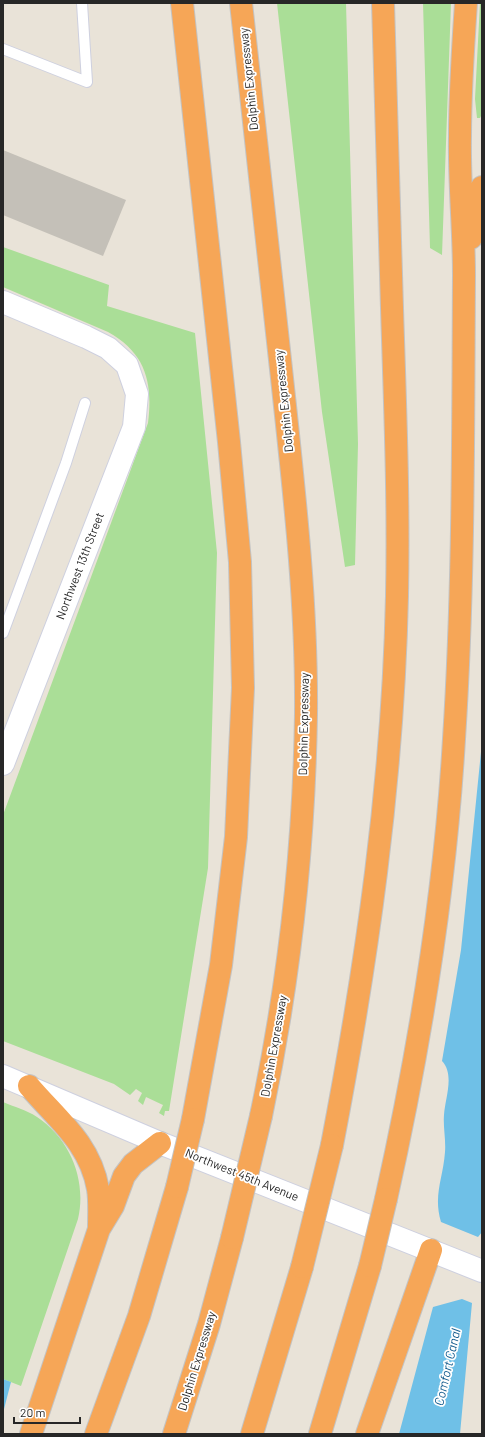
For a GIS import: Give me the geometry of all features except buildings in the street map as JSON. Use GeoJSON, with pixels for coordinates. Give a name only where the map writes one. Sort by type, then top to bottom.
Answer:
{"type":"FeatureCollection","features":[{"type":"Feature","properties":{"kind":"highway"},"geometry":{"type":"LineString","coordinates":[[96,1434],[139,1316],[177,1187],[193,1119],[221,965],[233,859],[243,688],[240,562],[230,450],[182,3]]}},
{"type":"Feature","properties":{"kind":"highway","name":"Dolphin Expressway"},"geometry":{"type":"LineString","coordinates":[[174,1434],[209,1324],[232,1238],[261,1116],[285,986],[295,904],[304,768],[305,669],[303,608],[294,487],[241,3]]}},
{"type":"Feature","properties":{"kind":"highway"},"geometry":{"type":"LineString","coordinates":[[252,1434],[278,1353],[302,1266],[332,1144],[355,1018],[379,856],[394,681],[397,598],[397,456],[383,3]]}},
{"type":"Feature","properties":{"kind":"highway"},"geometry":{"type":"LineString","coordinates":[[320,1434],[370,1266],[407,1103],[434,948],[450,800],[460,620],[464,271],[460,136],[466,3]]}},
{"type":"Feature","properties":{"kind":"highway"},"geometry":{"type":"LineString","coordinates":[[464,271],[482,187]]}},
{"type":"Feature","properties":{"kind":"highway"},"geometry":{"type":"LineString","coordinates":[[29,1086],[55,1116],[64,1123],[78,1140],[88,1157],[94,1173],[98,1191],[99,1229]]}},
{"type":"Feature","properties":{"kind":"highway"},"geometry":{"type":"LineString","coordinates":[[31,1434],[99,1229],[113,1206],[124,1176],[133,1164],[160,1143]]}},
{"type":"Feature","properties":{"kind":"highway"},"geometry":{"type":"LineString","coordinates":[[368,1434],[431,1250]]}},
{"type":"Feature","properties":{"kind":"street","name":"Northwest 13th Street"},"geometry":{"type":"LineString","coordinates":[[3,302],[86,337],[108,348],[127,365],[137,394],[134,427],[3,764]]}},
{"type":"Feature","properties":{"kind":"street","name":"Northwest 45th Avenue"},"geometry":{"type":"LineString","coordinates":[[3,1076],[160,1143],[482,1271]]}},
{"type":"Feature","properties":{"kind":"lane"},"geometry":{"type":"LineString","coordinates":[[4,52],[88,82],[82,3]]}},
{"type":"Feature","properties":{"kind":"lane"},"geometry":{"type":"LineString","coordinates":[[3,633],[66,463],[85,403]]}},
{"type":"Feature","properties":{"kind":"green space"},"geometry":{"type":"Polygon","coordinates":[[[277,3],[346,3],[358,444],[355,565],[345,567],[322,412],[277,3]]]}},
{"type":"Feature","properties":{"kind":"green space"},"geometry":{"type":"Polygon","coordinates":[[[423,3],[451,3],[442,255],[430,248],[423,3]]]}},
{"type":"Feature","properties":{"kind":"green space"},"geometry":{"type":"Polygon","coordinates":[[[480,3],[482,3],[482,114],[480,118],[477,118],[475,99],[480,3]]]}},
{"type":"Feature","properties":{"kind":"green space"},"geometry":{"type":"Polygon","coordinates":[[[3,247],[109,285],[107,306],[195,333],[217,553],[208,868],[169,1111],[165,1111],[164,1116],[159,1113],[163,1105],[146,1097],[143,1105],[138,1101],[142,1093],[136,1089],[130,1095],[114,1084],[3,1041],[3,815],[148,423],[149,395],[148,382],[139,359],[121,340],[108,332],[3,287],[3,247]]]}},
{"type":"Feature","properties":{"kind":"green space"},"geometry":{"type":"Polygon","coordinates":[[[3,1102],[25,1110],[37,1117],[49,1126],[59,1137],[73,1162],[78,1175],[80,1190],[78,1219],[21,1386],[3,1379],[3,1102]]]}},
{"type":"Feature","properties":{"kind":"water"},"geometry":{"type":"Polygon","coordinates":[[[482,742],[482,1232],[478,1237],[441,1222],[438,1195],[445,1152],[444,1115],[449,1080],[446,1067],[442,1061],[461,950],[482,742]]]}},
{"type":"Feature","properties":{"kind":"water","name":"Comfort Canal"},"geometry":{"type":"Polygon","coordinates":[[[462,1299],[472,1303],[460,1434],[399,1434],[433,1307],[462,1299]]]}},
{"type":"Feature","properties":{"kind":"water"},"geometry":{"type":"Polygon","coordinates":[[[3,1379],[11,1382],[3,1413],[3,1379]]]}}]}
